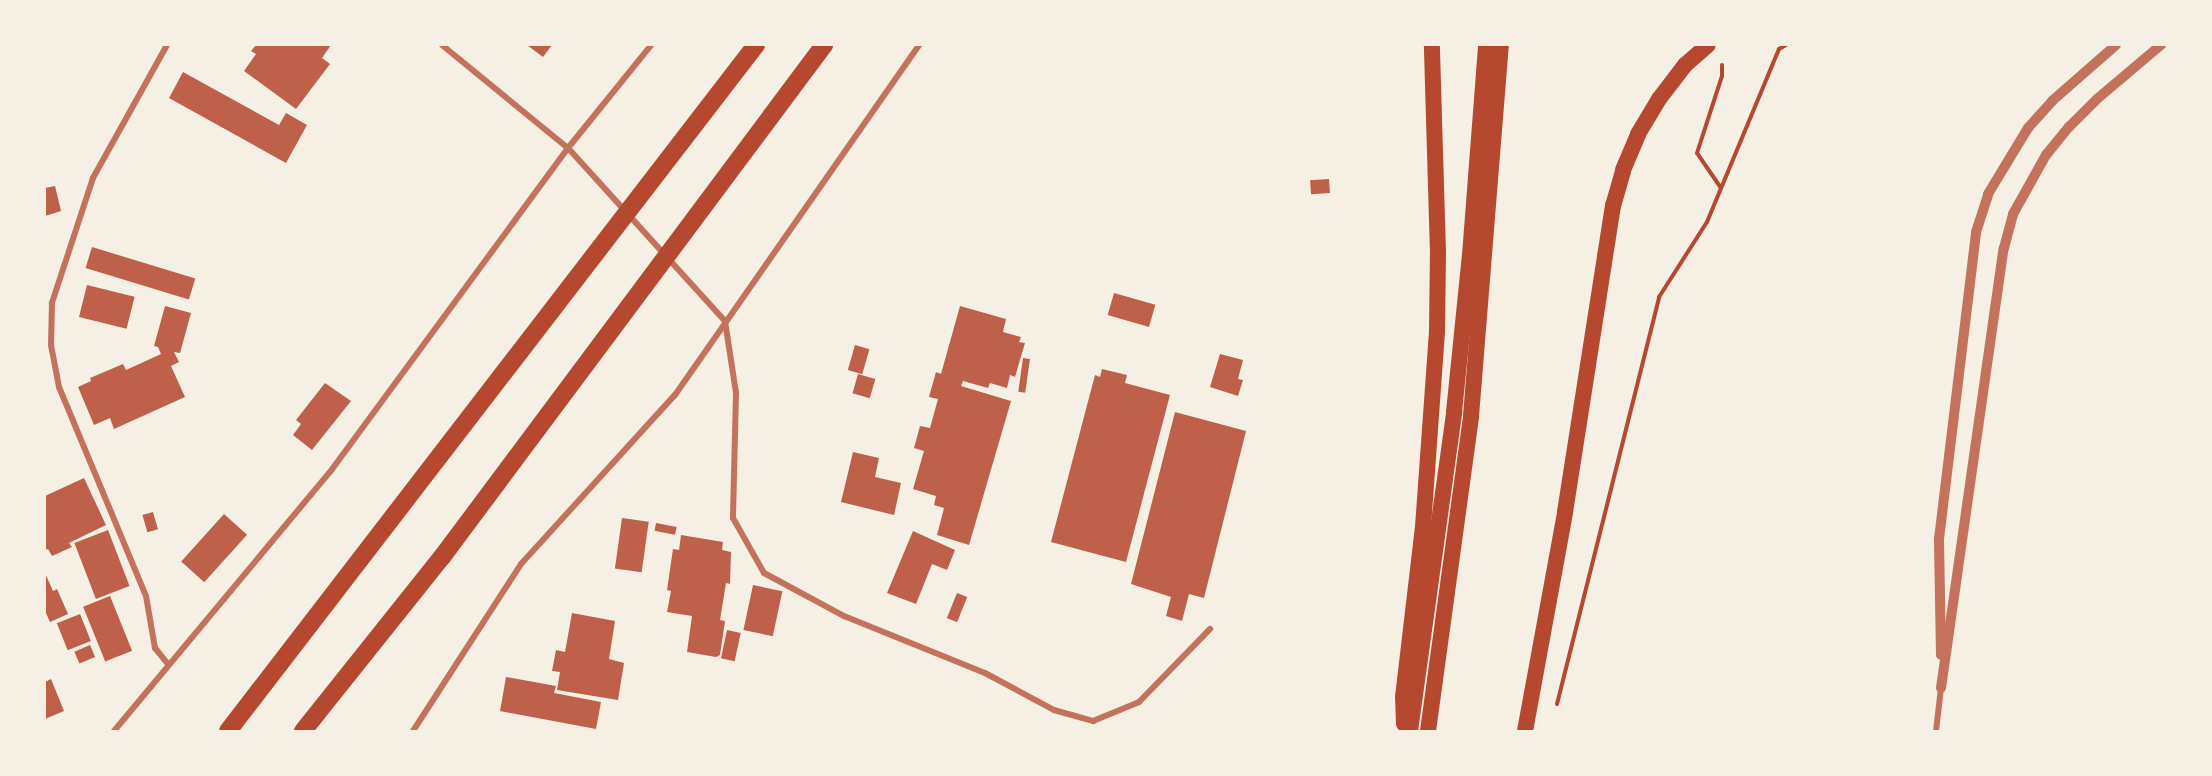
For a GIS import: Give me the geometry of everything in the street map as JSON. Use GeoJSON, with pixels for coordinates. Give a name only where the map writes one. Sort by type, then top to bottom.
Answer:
{"type":"FeatureCollection","features":[{"type":"Feature","properties":{"kind":"highway"},"geometry":{"type":"LineString","coordinates":[[228,731],[756,45]]}},
{"type":"Feature","properties":{"kind":"highway"},"geometry":{"type":"LineString","coordinates":[[303,731],[442,556],[824,45]]}},
{"type":"Feature","properties":{"kind":"highway"},"geometry":{"type":"LineString","coordinates":[[1404,731],[1403,697],[1423,527],[1437,331],[1438,253],[1432,45]]}},
{"type":"Feature","properties":{"kind":"highway"},"geometry":{"type":"LineString","coordinates":[[1410,731],[1454,412],[1471,243],[1486,45]]}},
{"type":"Feature","properties":{"kind":"highway"},"geometry":{"type":"LineString","coordinates":[[1428,731],[1472,417],[1501,45]]}},
{"type":"Feature","properties":{"kind":"highway"},"geometry":{"type":"LineString","coordinates":[[1525,731],[1564,512],[1613,206],[1623,170],[1638,134],[1659,99],[1685,65],[1707,45]]}},
{"type":"Feature","properties":{"kind":"street"},"geometry":{"type":"LineString","coordinates":[[167,45],[93,178],[52,303],[51,345],[59,387],[146,596],[155,648],[168,664]]}},
{"type":"Feature","properties":{"kind":"street"},"geometry":{"type":"LineString","coordinates":[[442,45],[568,148],[725,321],[736,393],[733,518],[764,573],[844,616],[985,673],[1054,710],[1093,722],[1139,702],[1210,629]]}},
{"type":"Feature","properties":{"kind":"street"},"geometry":{"type":"LineString","coordinates":[[114,731],[330,472],[568,148],[651,45]]}},
{"type":"Feature","properties":{"kind":"street"},"geometry":{"type":"LineString","coordinates":[[413,731],[521,564],[675,395],[919,45]]}},
{"type":"Feature","properties":{"kind":"street"},"geometry":{"type":"LineString","coordinates":[[1941,688],[1939,539],[1976,232],[1988,194],[2028,128],[2052,101],[2116,45]]}},
{"type":"Feature","properties":{"kind":"street"},"geometry":{"type":"LineString","coordinates":[[1936,731],[2004,248],[2013,214],[2046,155],[2069,127],[2097,99],[2161,45]]}},
{"type":"Feature","properties":{"kind":"path"},"geometry":{"type":"LineString","coordinates":[[1556,708],[1659,297],[1707,222],[1779,49],[1786,45]]}},
{"type":"Feature","properties":{"kind":"path"},"geometry":{"type":"LineString","coordinates":[[1721,188],[1697,153],[1722,76],[1722,55]]}},
{"type":"Feature","properties":{"kind":"building"},"geometry":{"type":"Polygon","coordinates":[[[256,45],[331,45],[322,58],[330,64],[296,109],[244,71],[256,54],[251,51],[256,45]]]}},
{"type":"Feature","properties":{"kind":"building"},"geometry":{"type":"Polygon","coordinates":[[[527,45],[552,45],[543,57],[527,45]]]}},
{"type":"Feature","properties":{"kind":"building"},"geometry":{"type":"Polygon","coordinates":[[[183,72],[279,125],[286,113],[307,125],[286,163],[169,98],[183,72]]]}},
{"type":"Feature","properties":{"kind":"building"},"geometry":{"type":"Polygon","coordinates":[[[1329,179],[1330,193],[1311,194],[1310,180],[1329,179]]]}},
{"type":"Feature","properties":{"kind":"building"},"geometry":{"type":"Polygon","coordinates":[[[55,186],[61,211],[45,216],[45,188],[55,186]]]}},
{"type":"Feature","properties":{"kind":"building"},"geometry":{"type":"Polygon","coordinates":[[[92,247],[195,279],[189,300],[86,268],[92,247]]]}},
{"type":"Feature","properties":{"kind":"building"},"geometry":{"type":"Polygon","coordinates":[[[87,285],[135,297],[127,329],[79,317],[87,285]]]}},
{"type":"Feature","properties":{"kind":"building"},"geometry":{"type":"Polygon","coordinates":[[[1114,293],[1155,305],[1149,327],[1108,315],[1114,293]]]}},
{"type":"Feature","properties":{"kind":"building"},"geometry":{"type":"Polygon","coordinates":[[[165,306],[191,313],[180,353],[174,352],[179,362],[171,366],[185,397],[114,429],[110,418],[94,425],[78,387],[91,381],[90,378],[123,364],[126,370],[161,354],[158,347],[154,346],[165,306]]]}},
{"type":"Feature","properties":{"kind":"building"},"geometry":{"type":"Polygon","coordinates":[[[960,306],[1006,319],[1003,332],[1021,337],[1019,342],[1025,343],[1015,377],[1010,375],[1007,388],[990,383],[988,388],[963,381],[961,386],[1011,401],[969,545],[937,535],[944,508],[934,505],[936,496],[913,489],[924,451],[914,448],[920,426],[930,428],[938,399],[929,397],[936,372],[941,374],[960,306]]]}},
{"type":"Feature","properties":{"kind":"building"},"geometry":{"type":"Polygon","coordinates":[[[855,345],[869,349],[862,374],[848,370],[855,345]]]}},
{"type":"Feature","properties":{"kind":"building"},"geometry":{"type":"Polygon","coordinates":[[[1220,354],[1243,360],[1238,379],[1243,380],[1238,396],[1210,387],[1220,354]]]}},
{"type":"Feature","properties":{"kind":"building"},"geometry":{"type":"Polygon","coordinates":[[[1023,358],[1030,359],[1025,393],[1018,392],[1023,358]]]}},
{"type":"Feature","properties":{"kind":"building"},"geometry":{"type":"Polygon","coordinates":[[[1102,369],[1127,375],[1125,383],[1170,395],[1126,562],[1051,542],[1095,375],[1100,377],[1102,369]]]}},
{"type":"Feature","properties":{"kind":"building"},"geometry":{"type":"Polygon","coordinates":[[[858,374],[875,379],[870,398],[852,393],[858,374]]]}},
{"type":"Feature","properties":{"kind":"building"},"geometry":{"type":"Polygon","coordinates":[[[325,383],[351,401],[312,450],[293,435],[301,424],[296,420],[325,383]]]}},
{"type":"Feature","properties":{"kind":"building"},"geometry":{"type":"Polygon","coordinates":[[[1175,412],[1246,431],[1204,598],[1189,594],[1182,621],[1166,616],[1171,597],[1131,584],[1175,412]]]}},
{"type":"Feature","properties":{"kind":"building"},"geometry":{"type":"Polygon","coordinates":[[[853,452],[879,458],[875,477],[901,483],[894,515],[841,502],[853,452]]]}},
{"type":"Feature","properties":{"kind":"building"},"geometry":{"type":"Polygon","coordinates":[[[84,478],[106,525],[69,543],[72,547],[52,556],[48,549],[45,550],[45,496],[84,478]]]}},
{"type":"Feature","properties":{"kind":"building"},"geometry":{"type":"Polygon","coordinates":[[[153,512],[158,529],[147,532],[142,515],[153,512]]]}},
{"type":"Feature","properties":{"kind":"building"},"geometry":{"type":"Polygon","coordinates":[[[224,514],[247,535],[204,582],[181,562],[224,514]]]}},
{"type":"Feature","properties":{"kind":"building"},"geometry":{"type":"Polygon","coordinates":[[[622,518],[649,522],[642,572],[615,569],[622,518]]]}},
{"type":"Feature","properties":{"kind":"building"},"geometry":{"type":"Polygon","coordinates":[[[656,523],[677,527],[675,535],[654,531],[656,523]]]}},
{"type":"Feature","properties":{"kind":"building"},"geometry":{"type":"Polygon","coordinates":[[[108,530],[130,586],[96,599],[74,543],[108,530]]]}},
{"type":"Feature","properties":{"kind":"building"},"geometry":{"type":"Polygon","coordinates":[[[913,531],[955,550],[947,570],[932,564],[916,604],[887,593],[913,531]]]}},
{"type":"Feature","properties":{"kind":"building"},"geometry":{"type":"Polygon","coordinates":[[[681,535],[723,542],[722,550],[731,552],[730,584],[726,583],[720,620],[725,621],[720,655],[716,657],[687,652],[692,616],[667,612],[671,591],[667,590],[673,549],[679,550],[681,535]]]}},
{"type":"Feature","properties":{"kind":"building"},"geometry":{"type":"Polygon","coordinates":[[[45,573],[53,591],[57,589],[68,614],[50,622],[45,611],[45,573]]]}},
{"type":"Feature","properties":{"kind":"building"},"geometry":{"type":"Polygon","coordinates":[[[753,585],[782,591],[773,636],[743,630],[753,585]]]}},
{"type":"Feature","properties":{"kind":"building"},"geometry":{"type":"Polygon","coordinates":[[[957,593],[967,597],[957,622],[947,618],[957,593]]]}},
{"type":"Feature","properties":{"kind":"building"},"geometry":{"type":"Polygon","coordinates":[[[110,596],[132,651],[105,662],[83,607],[110,596]]]}},
{"type":"Feature","properties":{"kind":"building"},"geometry":{"type":"Polygon","coordinates":[[[572,613],[615,621],[609,659],[624,663],[618,700],[557,690],[560,672],[552,671],[556,650],[565,652],[572,613]]]}},
{"type":"Feature","properties":{"kind":"building"},"geometry":{"type":"Polygon","coordinates":[[[80,614],[91,641],[68,650],[57,623],[80,614]]]}},
{"type":"Feature","properties":{"kind":"building"},"geometry":{"type":"Polygon","coordinates":[[[727,630],[741,633],[735,661],[721,658],[727,630]]]}},
{"type":"Feature","properties":{"kind":"building"},"geometry":{"type":"Polygon","coordinates":[[[90,645],[95,657],[79,664],[74,652],[90,645]]]}},
{"type":"Feature","properties":{"kind":"building"},"geometry":{"type":"Polygon","coordinates":[[[506,677],[556,686],[554,693],[601,702],[596,729],[500,711],[506,677]]]}},
{"type":"Feature","properties":{"kind":"building"},"geometry":{"type":"Polygon","coordinates":[[[51,679],[64,711],[45,719],[45,682],[51,679]]]}}]}
